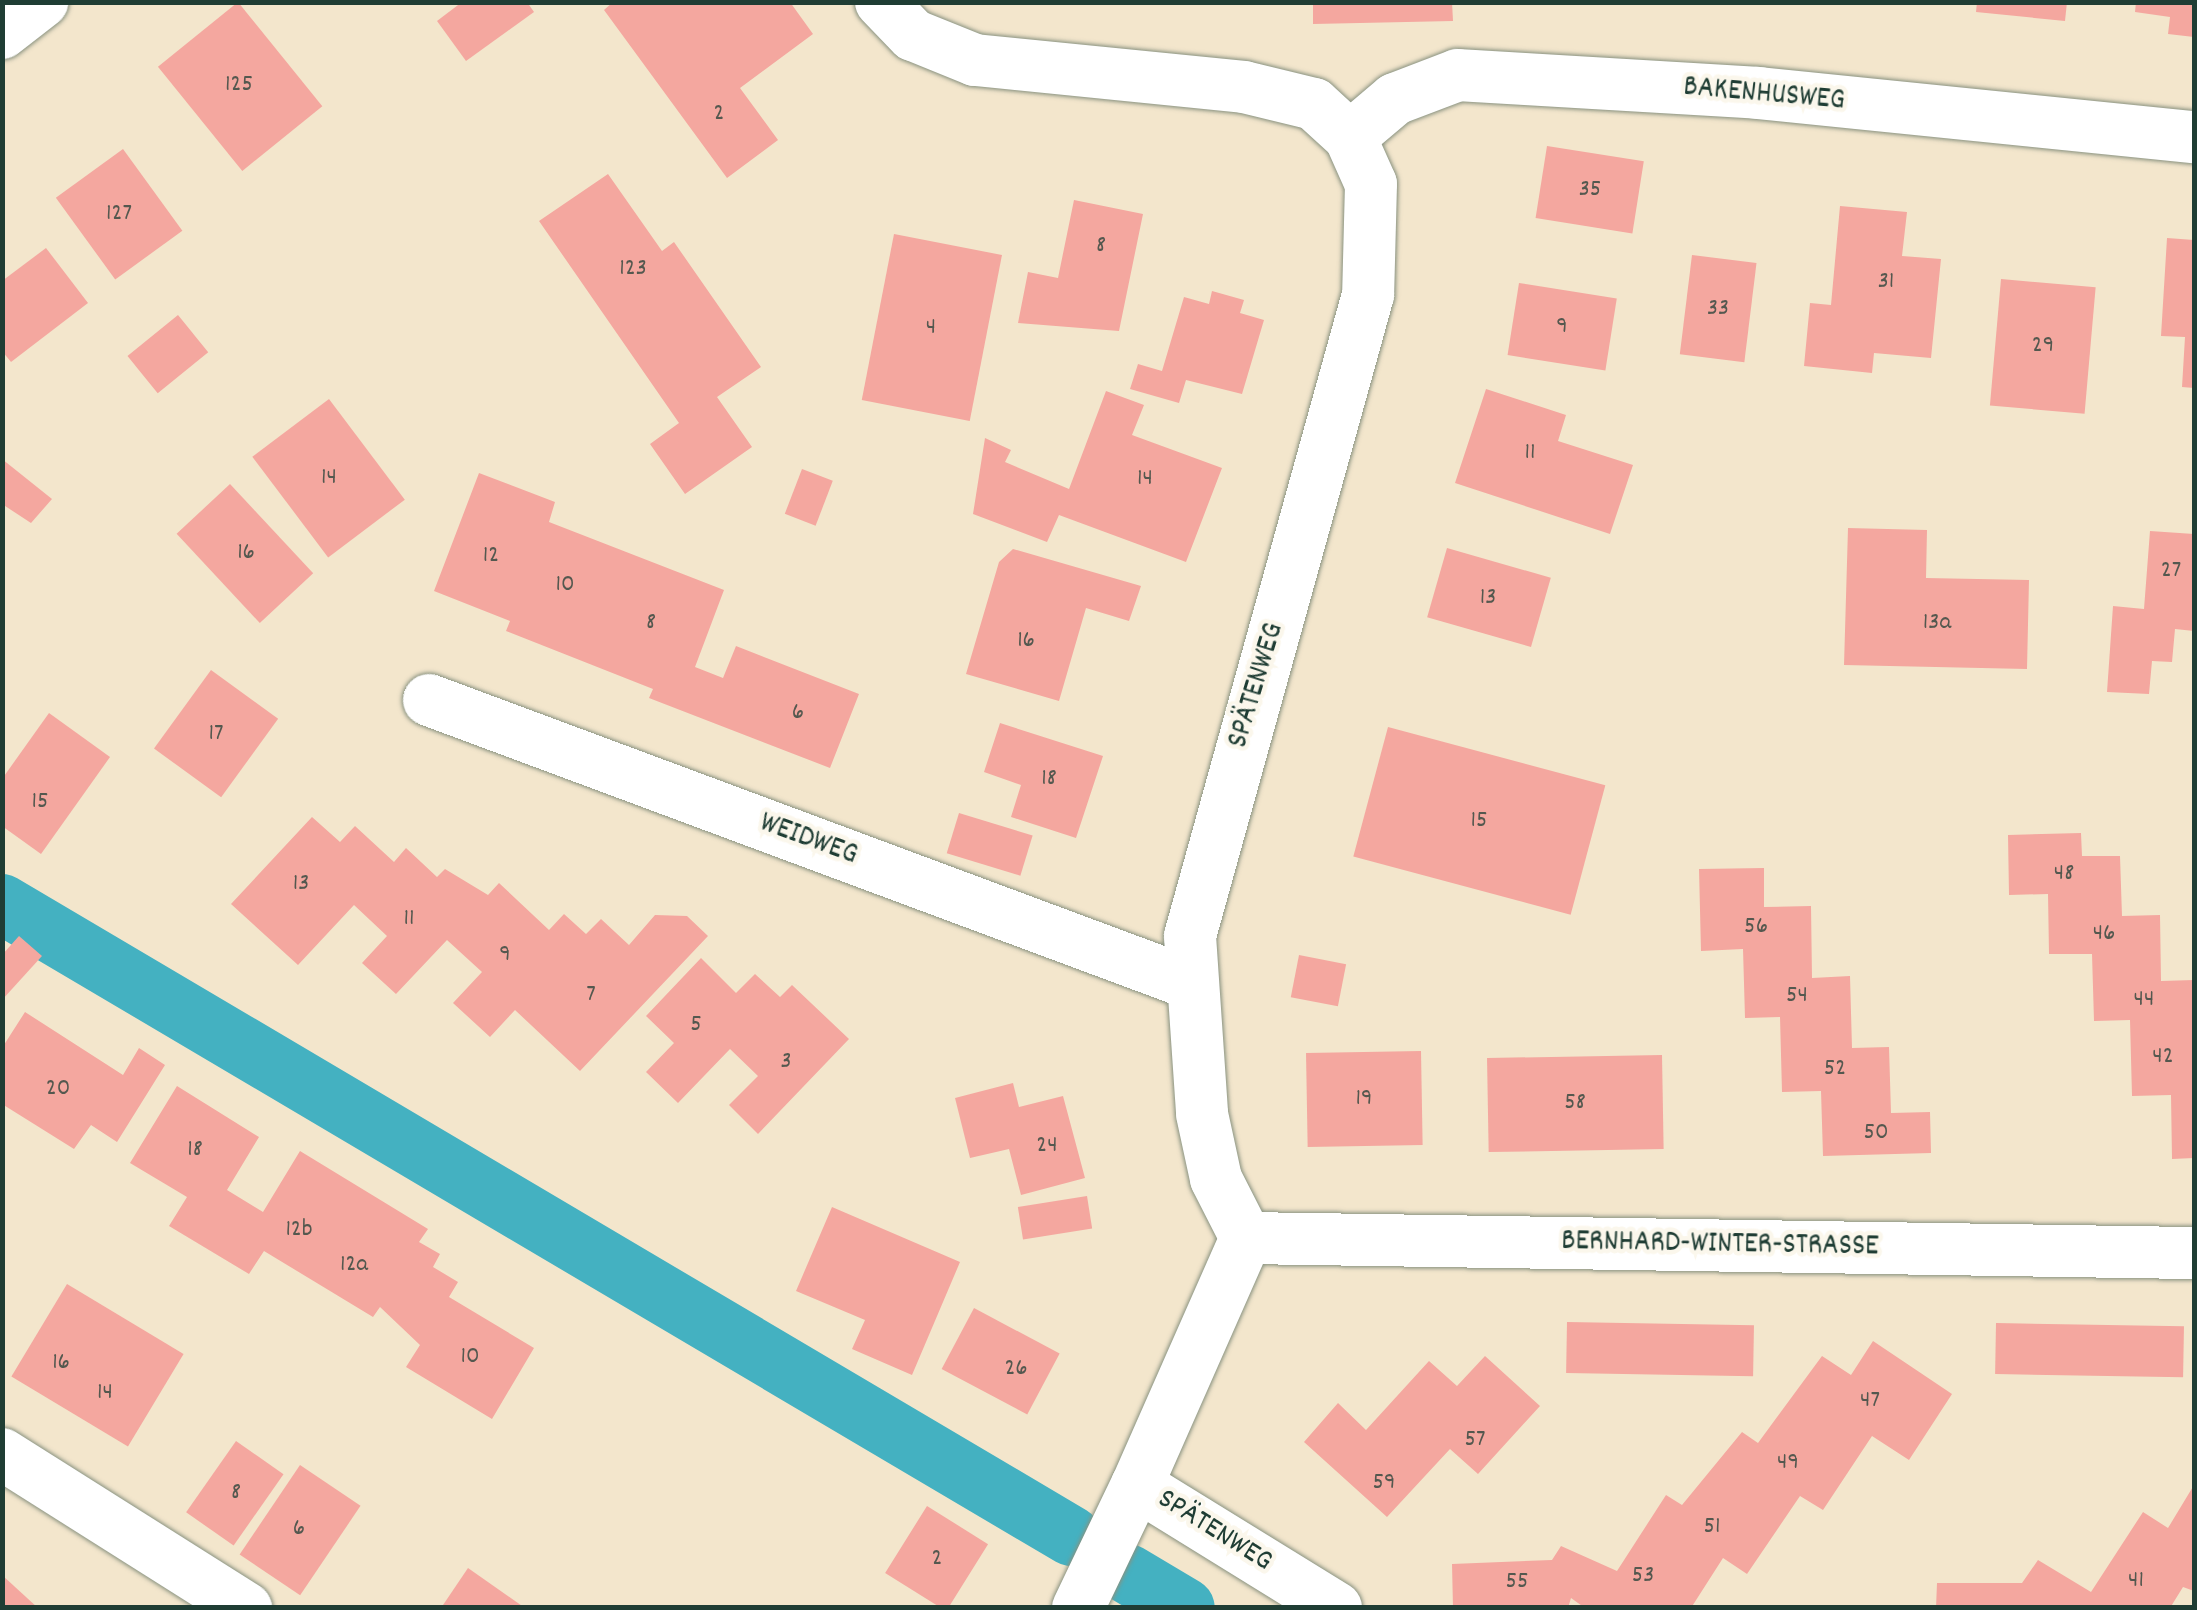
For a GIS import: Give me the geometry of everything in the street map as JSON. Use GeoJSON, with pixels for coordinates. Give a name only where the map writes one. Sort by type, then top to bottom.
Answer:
{"type":"FeatureCollection","features":[{"type":"Feature","properties":{"kind":"street"},"geometry":{"type":"LineString","coordinates":[[2,33],[42,2]]}},
{"type":"Feature","properties":{"kind":"street","name":"SPÄTENWEG"},"geometry":{"type":"LineString","coordinates":[[881,2],[913,35],[976,60],[1244,86],[1314,104],[1350,136],[1371,184],[1368,295],[1198,882],[1188,982],[1216,1179],[1246,1238],[1137,1484],[1336,1608]]}},
{"type":"Feature","properties":{"kind":"street","name":"BAKENHUSWEG"},"geometry":{"type":"LineString","coordinates":[[1350,136],[1396,99],[1458,76],[1758,93],[2194,137]]}},
{"type":"Feature","properties":{"kind":"street","name":"WEIDWEG"},"geometry":{"type":"LineString","coordinates":[[428,700],[1188,982]]}},
{"type":"Feature","properties":{"kind":"street","name":"BERNHARD-WINTER-STRASSE"},"geometry":{"type":"LineString","coordinates":[[1246,1238],[2194,1253]]}},
{"type":"Feature","properties":{"kind":"street"},"geometry":{"type":"LineString","coordinates":[[2,1454],[246,1608]]}},
{"type":"Feature","properties":{"kind":"street"},"geometry":{"type":"LineString","coordinates":[[1078,1608],[1137,1484]]}},
{"type":"Feature","properties":{"kind":"building"},"geometry":{"type":"Polygon","coordinates":[[[238,2],[322,106],[242,171],[158,67],[238,2]]]}},
{"type":"Feature","properties":{"kind":"building"},"geometry":{"type":"Polygon","coordinates":[[[462,2],[527,2],[534,12],[466,61],[437,21],[462,2]]]}},
{"type":"Feature","properties":{"kind":"building"},"geometry":{"type":"Polygon","coordinates":[[[613,2],[790,2],[813,34],[740,88],[778,140],[727,178],[604,10],[613,2]]]}},
{"type":"Feature","properties":{"kind":"building"},"geometry":{"type":"Polygon","coordinates":[[[1313,2],[1452,2],[1453,21],[1313,24],[1313,2]]]}},
{"type":"Feature","properties":{"kind":"building"},"geometry":{"type":"Polygon","coordinates":[[[1977,2],[2067,2],[2065,21],[1976,12],[1977,2]]]}},
{"type":"Feature","properties":{"kind":"building"},"geometry":{"type":"Polygon","coordinates":[[[2136,2],[2194,2],[2194,37],[2168,34],[2170,17],[2135,12],[2136,2]]]}},
{"type":"Feature","properties":{"kind":"building"},"geometry":{"type":"Polygon","coordinates":[[[1547,146],[1644,161],[1632,233],[1536,218],[1547,146]]]}},
{"type":"Feature","properties":{"kind":"building"},"geometry":{"type":"Polygon","coordinates":[[[123,149],[182,231],[115,279],[56,198],[123,149]]]}},
{"type":"Feature","properties":{"kind":"building"},"geometry":{"type":"Polygon","coordinates":[[[608,174],[662,251],[674,242],[761,367],[717,397],[752,447],[685,494],[650,444],[679,423],[539,221],[608,174]]]}},
{"type":"Feature","properties":{"kind":"building"},"geometry":{"type":"Polygon","coordinates":[[[1074,200],[1143,214],[1119,331],[1018,323],[1028,272],[1058,278],[1074,200]]]}},
{"type":"Feature","properties":{"kind":"building"},"geometry":{"type":"Polygon","coordinates":[[[1840,206],[1907,212],[1902,256],[1941,259],[1931,358],[1874,353],[1872,373],[1804,366],[1810,303],[1831,305],[1840,206]]]}},
{"type":"Feature","properties":{"kind":"building"},"geometry":{"type":"Polygon","coordinates":[[[894,234],[1002,255],[970,421],[862,400],[894,234]]]}},
{"type":"Feature","properties":{"kind":"building"},"geometry":{"type":"Polygon","coordinates":[[[2167,238],[2194,240],[2194,388],[2182,387],[2185,337],[2161,336],[2167,238]]]}},
{"type":"Feature","properties":{"kind":"building"},"geometry":{"type":"Polygon","coordinates":[[[46,248],[88,303],[11,362],[2,351],[2,281],[46,248]]]}},
{"type":"Feature","properties":{"kind":"building"},"geometry":{"type":"Polygon","coordinates":[[[1692,255],[1757,263],[1744,362],[1680,354],[1692,255]]]}},
{"type":"Feature","properties":{"kind":"building"},"geometry":{"type":"Polygon","coordinates":[[[2001,279],[2096,287],[2085,414],[1990,406],[2001,279]]]}},
{"type":"Feature","properties":{"kind":"building"},"geometry":{"type":"Polygon","coordinates":[[[1519,283],[1617,298],[1605,371],[1508,355],[1519,283]]]}},
{"type":"Feature","properties":{"kind":"building"},"geometry":{"type":"Polygon","coordinates":[[[1212,291],[1244,300],[1240,313],[1264,320],[1242,394],[1186,380],[1179,403],[1130,389],[1138,364],[1162,371],[1184,297],[1209,304],[1212,291]]]}},
{"type":"Feature","properties":{"kind":"building"},"geometry":{"type":"Polygon","coordinates":[[[178,315],[208,352],[158,393],[127,356],[178,315]]]}},
{"type":"Feature","properties":{"kind":"building"},"geometry":{"type":"Polygon","coordinates":[[[1486,389],[1566,415],[1558,441],[1633,465],[1610,534],[1455,483],[1486,389]]]}},
{"type":"Feature","properties":{"kind":"building"},"geometry":{"type":"Polygon","coordinates":[[[1106,391],[1144,405],[1132,435],[1222,468],[1186,562],[1059,515],[1047,542],[973,514],[985,438],[1011,450],[1005,462],[1069,489],[1106,391]]]}},
{"type":"Feature","properties":{"kind":"building"},"geometry":{"type":"Polygon","coordinates":[[[329,399],[405,500],[328,557],[252,457],[329,399]]]}},
{"type":"Feature","properties":{"kind":"building"},"geometry":{"type":"Polygon","coordinates":[[[2,459],[52,499],[31,523],[2,504],[2,459]]]}},
{"type":"Feature","properties":{"kind":"building"},"geometry":{"type":"Polygon","coordinates":[[[802,469],[833,481],[816,526],[785,514],[802,469]]]}},
{"type":"Feature","properties":{"kind":"building"},"geometry":{"type":"Polygon","coordinates":[[[479,473],[555,502],[549,522],[724,590],[695,667],[723,678],[736,646],[859,694],[830,768],[649,698],[653,689],[506,631],[510,621],[434,591],[479,473]]]}},
{"type":"Feature","properties":{"kind":"building"},"geometry":{"type":"Polygon","coordinates":[[[230,484],[313,573],[260,623],[177,534],[230,484]]]}},
{"type":"Feature","properties":{"kind":"building"},"geometry":{"type":"Polygon","coordinates":[[[1848,528],[1927,530],[1926,578],[2029,580],[2027,669],[1844,665],[1848,528]]]}},
{"type":"Feature","properties":{"kind":"building"},"geometry":{"type":"Polygon","coordinates":[[[2150,531],[2194,534],[2194,631],[2175,629],[2172,662],[2152,661],[2149,694],[2107,692],[2113,606],[2144,609],[2150,531]]]}},
{"type":"Feature","properties":{"kind":"building"},"geometry":{"type":"Polygon","coordinates":[[[1447,548],[1551,578],[1531,647],[1427,617],[1447,548]]]}},
{"type":"Feature","properties":{"kind":"building"},"geometry":{"type":"Polygon","coordinates":[[[1013,549],[1141,586],[1129,621],[1086,608],[1059,701],[966,674],[999,562],[1013,549]]]}},
{"type":"Feature","properties":{"kind":"building"},"geometry":{"type":"Polygon","coordinates":[[[211,670],[278,719],[221,797],[154,748],[211,670]]]}},
{"type":"Feature","properties":{"kind":"building"},"geometry":{"type":"Polygon","coordinates":[[[49,713],[110,757],[41,854],[2,826],[2,779],[49,713]]]}},
{"type":"Feature","properties":{"kind":"building"},"geometry":{"type":"Polygon","coordinates":[[[1000,723],[1103,756],[1076,838],[1011,817],[1021,785],[984,772],[1000,723]]]}},
{"type":"Feature","properties":{"kind":"building"},"geometry":{"type":"Polygon","coordinates":[[[1388,727],[1605,785],[1571,915],[1353,856],[1388,727]]]}},
{"type":"Feature","properties":{"kind":"building"},"geometry":{"type":"Polygon","coordinates":[[[959,813],[1033,836],[1020,876],[947,853],[959,813]]]}},
{"type":"Feature","properties":{"kind":"building"},"geometry":{"type":"Polygon","coordinates":[[[312,817],[340,842],[355,826],[394,862],[406,848],[437,877],[445,869],[488,895],[499,883],[549,930],[564,914],[586,934],[601,919],[629,945],[655,915],[687,916],[708,936],[580,1071],[515,1010],[490,1037],[453,1003],[482,972],[447,940],[396,994],[362,963],[387,936],[354,905],[298,965],[231,904],[312,817]]]}},
{"type":"Feature","properties":{"kind":"building"},"geometry":{"type":"Polygon","coordinates":[[[2081,833],[2082,856],[2120,856],[2122,916],[2160,915],[2161,981],[2194,980],[2194,1158],[2172,1159],[2171,1095],[2132,1096],[2130,1020],[2094,1021],[2092,954],[2049,954],[2048,894],[2009,895],[2008,835],[2081,833]]]}},
{"type":"Feature","properties":{"kind":"building"},"geometry":{"type":"Polygon","coordinates":[[[1764,868],[1764,907],[1811,906],[1812,978],[1850,976],[1852,1048],[1889,1047],[1891,1113],[1930,1112],[1931,1153],[1823,1156],[1821,1091],[1782,1092],[1780,1017],[1745,1018],[1743,949],[1701,951],[1699,869],[1764,868]]]}},
{"type":"Feature","properties":{"kind":"building"},"geometry":{"type":"Polygon","coordinates":[[[19,936],[42,956],[2,1000],[2,955],[19,936]]]}},
{"type":"Feature","properties":{"kind":"building"},"geometry":{"type":"Polygon","coordinates":[[[1299,955],[1346,964],[1338,1006],[1291,997],[1299,955]]]}},
{"type":"Feature","properties":{"kind":"building"},"geometry":{"type":"Polygon","coordinates":[[[701,958],[736,993],[755,974],[780,997],[792,985],[849,1039],[758,1134],[729,1105],[758,1076],[730,1049],[678,1103],[646,1072],[674,1043],[646,1016],[701,958]]]}},
{"type":"Feature","properties":{"kind":"building"},"geometry":{"type":"Polygon","coordinates":[[[25,1012],[123,1075],[139,1048],[165,1065],[117,1142],[91,1125],[74,1149],[2,1104],[2,1048],[25,1012]]]}},
{"type":"Feature","properties":{"kind":"building"},"geometry":{"type":"Polygon","coordinates":[[[1421,1051],[1423,1145],[1308,1147],[1306,1053],[1421,1051]]]}},
{"type":"Feature","properties":{"kind":"building"},"geometry":{"type":"Polygon","coordinates":[[[1662,1055],[1664,1149],[1489,1152],[1487,1058],[1662,1055]]]}},
{"type":"Feature","properties":{"kind":"building"},"geometry":{"type":"Polygon","coordinates":[[[1013,1083],[1019,1107],[1063,1096],[1085,1178],[1021,1195],[1009,1149],[970,1158],[955,1098],[1013,1083]]]}},
{"type":"Feature","properties":{"kind":"building"},"geometry":{"type":"Polygon","coordinates":[[[177,1086],[259,1137],[227,1190],[263,1212],[300,1151],[428,1229],[419,1242],[440,1254],[433,1267],[458,1282],[449,1297],[534,1348],[492,1419],[406,1367],[420,1345],[380,1307],[373,1317],[264,1251],[249,1274],[169,1226],[187,1197],[130,1163],[177,1086]]]}},
{"type":"Feature","properties":{"kind":"building"},"geometry":{"type":"Polygon","coordinates":[[[1087,1196],[1092,1229],[1023,1240],[1018,1207],[1087,1196]]]}},
{"type":"Feature","properties":{"kind":"building"},"geometry":{"type":"Polygon","coordinates":[[[832,1207],[960,1262],[912,1375],[852,1349],[865,1320],[796,1291],[832,1207]]]}},
{"type":"Feature","properties":{"kind":"building"},"geometry":{"type":"Polygon","coordinates":[[[67,1284],[184,1354],[128,1447],[11,1377],[67,1284]]]}},
{"type":"Feature","properties":{"kind":"building"},"geometry":{"type":"Polygon","coordinates":[[[974,1308],[1060,1354],[1027,1414],[942,1369],[974,1308]]]}},
{"type":"Feature","properties":{"kind":"building"},"geometry":{"type":"Polygon","coordinates":[[[1567,1322],[1754,1325],[1753,1376],[1566,1373],[1567,1322]]]}},
{"type":"Feature","properties":{"kind":"building"},"geometry":{"type":"Polygon","coordinates":[[[1996,1323],[2184,1326],[2183,1377],[1995,1374],[1996,1323]]]}},
{"type":"Feature","properties":{"kind":"building"},"geometry":{"type":"Polygon","coordinates":[[[1873,1341],[1952,1394],[1909,1460],[1872,1436],[1823,1510],[1800,1496],[1747,1574],[1723,1558],[1691,1608],[1585,1608],[1571,1598],[1568,1608],[1453,1608],[1452,1564],[1552,1560],[1561,1546],[1617,1571],[1666,1495],[1682,1505],[1742,1432],[1758,1443],[1822,1356],[1851,1375],[1873,1341]]]}},
{"type":"Feature","properties":{"kind":"building"},"geometry":{"type":"Polygon","coordinates":[[[1485,1356],[1540,1406],[1478,1474],[1450,1449],[1387,1517],[1304,1442],[1338,1403],[1366,1430],[1429,1361],[1457,1386],[1485,1356]]]}},
{"type":"Feature","properties":{"kind":"building"},"geometry":{"type":"Polygon","coordinates":[[[236,1441],[284,1474],[234,1546],[186,1512],[236,1441]]]}},
{"type":"Feature","properties":{"kind":"building"},"geometry":{"type":"Polygon","coordinates":[[[300,1465],[361,1506],[300,1595],[240,1555],[300,1465]]]}},
{"type":"Feature","properties":{"kind":"building"},"geometry":{"type":"Polygon","coordinates":[[[2194,1485],[2194,1591],[2183,1587],[2170,1608],[1936,1608],[1937,1583],[2022,1583],[2038,1560],[2091,1592],[2143,1512],[2168,1528],[2194,1485]]]}},
{"type":"Feature","properties":{"kind":"building"},"geometry":{"type":"Polygon","coordinates":[[[927,1506],[988,1544],[948,1608],[941,1608],[885,1573],[927,1506]]]}},
{"type":"Feature","properties":{"kind":"building"},"geometry":{"type":"Polygon","coordinates":[[[468,1568],[525,1608],[441,1608],[468,1568]]]}},
{"type":"Feature","properties":{"kind":"building"},"geometry":{"type":"Polygon","coordinates":[[[2,1575],[38,1608],[2,1608],[2,1575]]]}},
{"type":"Feature","properties":{"kind":"waterway"},"geometry":{"type":"LineString","coordinates":[[2,904],[1071,1536]]}},
{"type":"Feature","properties":{"kind":"waterway"},"geometry":{"type":"LineString","coordinates":[[1128,1574],[1185,1608]]}}]}
